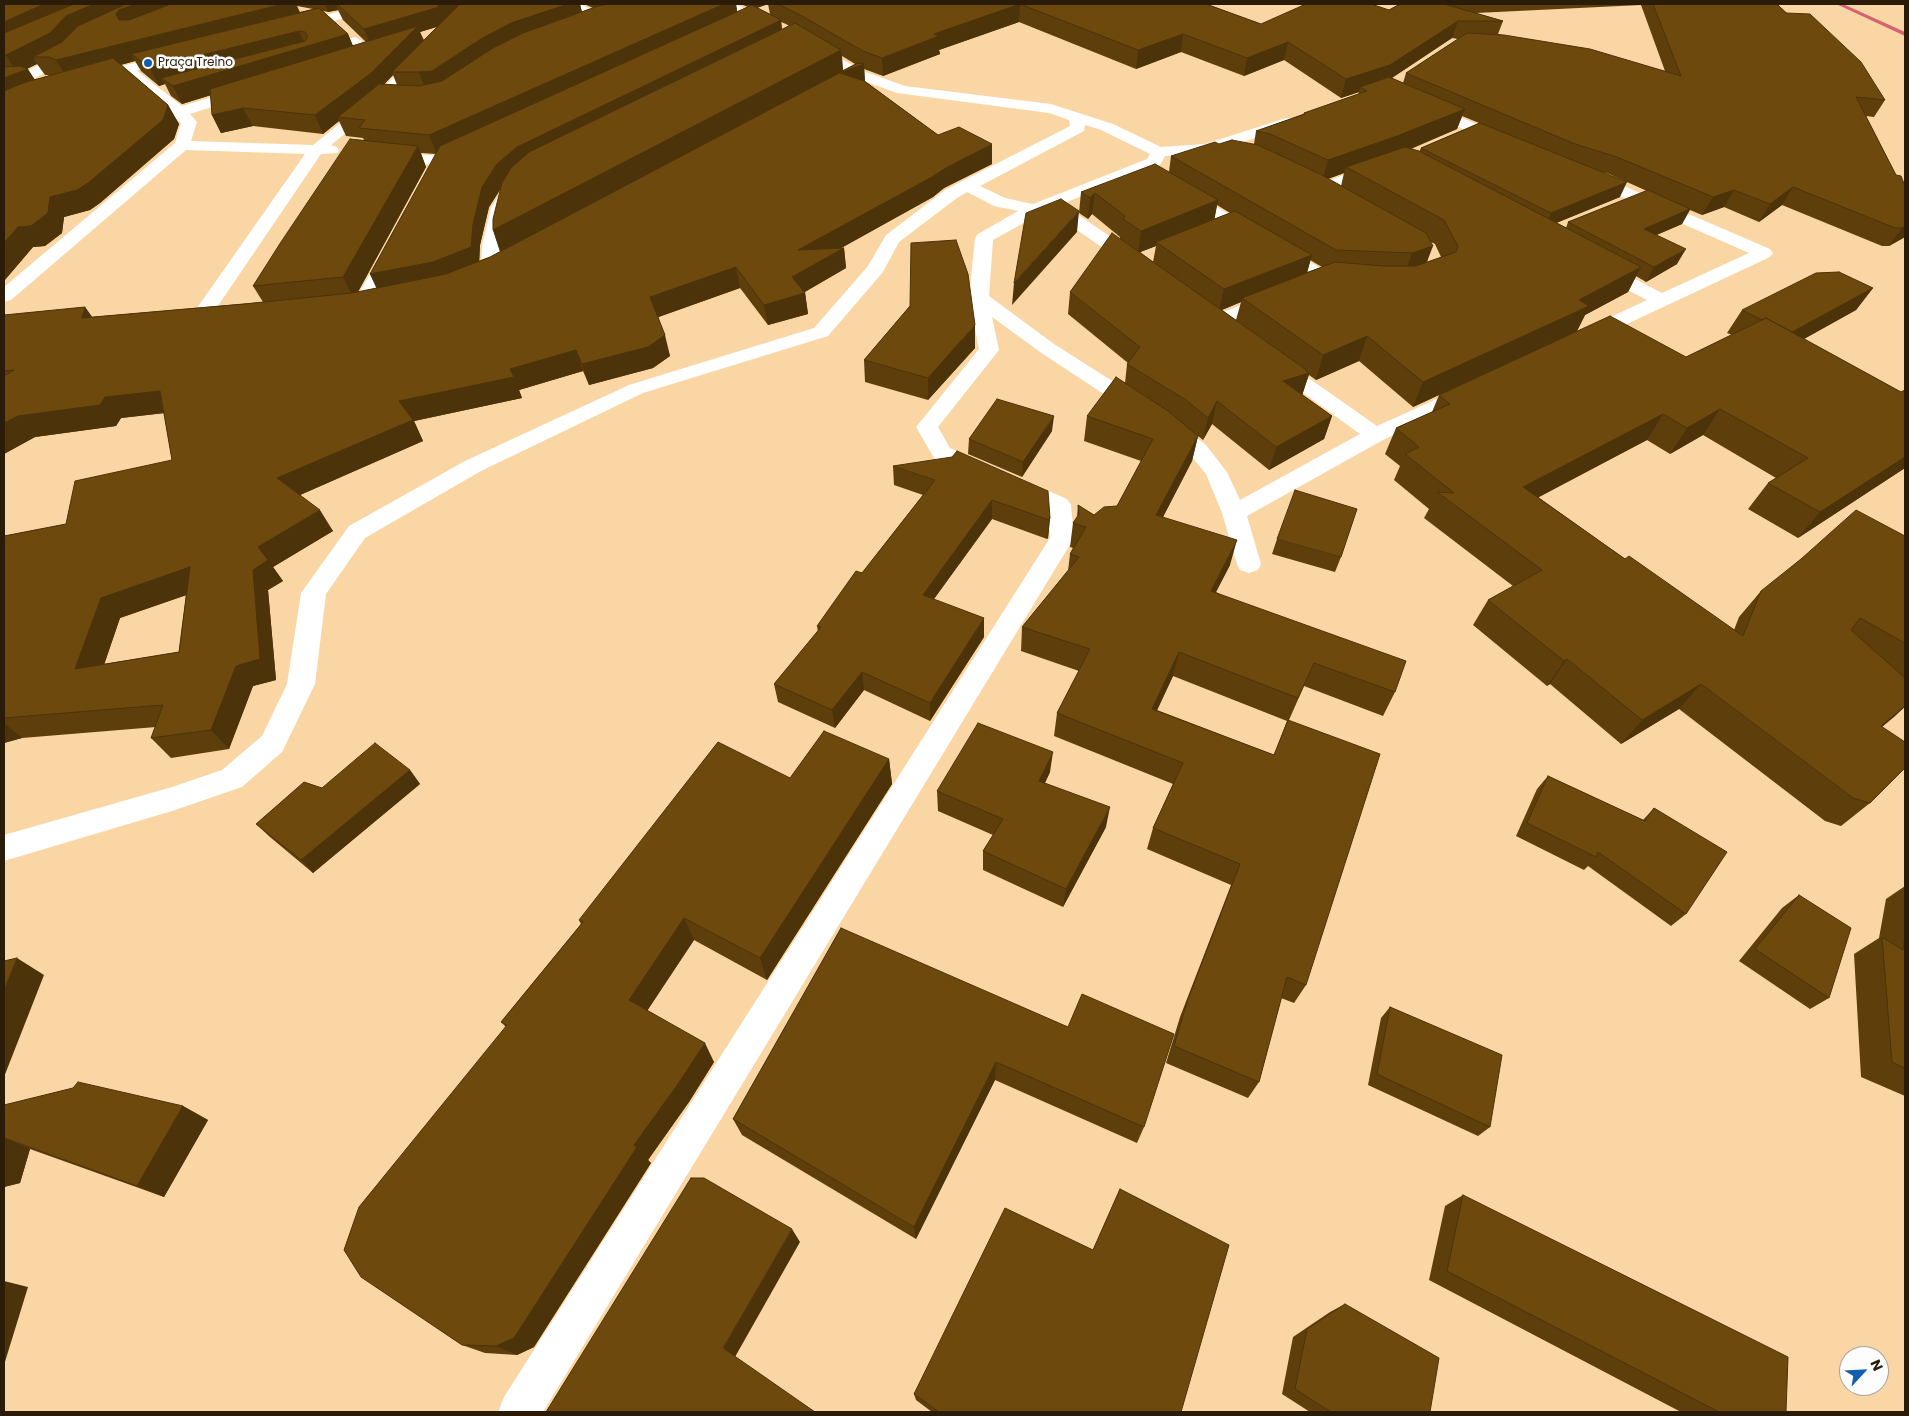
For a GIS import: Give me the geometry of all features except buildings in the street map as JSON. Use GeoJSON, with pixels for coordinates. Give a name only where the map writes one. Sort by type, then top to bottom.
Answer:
{"type":"FeatureCollection","features":[{"type":"Feature","properties":{"kind":"street"},"geometry":{"type":"LineString","coordinates":[[282,30],[383,4]]}},
{"type":"Feature","properties":{"kind":"street"},"geometry":{"type":"LineString","coordinates":[[570,4],[600,18]]}},
{"type":"Feature","properties":{"kind":"street"},"geometry":{"type":"LineString","coordinates":[[583,24],[600,18],[664,4]]}},
{"type":"Feature","properties":{"kind":"street"},"geometry":{"type":"LineString","coordinates":[[724,4],[754,16],[798,38],[849,79],[902,90],[1051,109],[1108,127],[1152,167]]}},
{"type":"Feature","properties":{"kind":"street"},"geometry":{"type":"LineString","coordinates":[[302,13],[329,18],[368,53]]}},
{"type":"Feature","properties":{"kind":"street"},"geometry":{"type":"LineString","coordinates":[[298,56],[356,42]]}},
{"type":"Feature","properties":{"kind":"street"},"geometry":{"type":"LineString","coordinates":[[226,318],[191,318],[317,149],[383,96],[435,43]]}},
{"type":"Feature","properties":{"kind":"street"},"geometry":{"type":"LineString","coordinates":[[22,79],[67,56],[72,52],[74,45],[82,46]]}},
{"type":"Feature","properties":{"kind":"street"},"geometry":{"type":"LineString","coordinates":[[80,81],[186,54]]}},
{"type":"Feature","properties":{"kind":"street"},"geometry":{"type":"LineString","coordinates":[[4,296],[182,146],[189,122],[180,112],[126,69]]}},
{"type":"Feature","properties":{"kind":"street"},"geometry":{"type":"LineString","coordinates":[[7,80],[34,79],[44,84]]}},
{"type":"Feature","properties":{"kind":"street"},"geometry":{"type":"LineString","coordinates":[[180,112],[265,85]]}},
{"type":"Feature","properties":{"kind":"street"},"geometry":{"type":"LineString","coordinates":[[156,93],[175,88]]}},
{"type":"Feature","properties":{"kind":"street"},"geometry":{"type":"LineString","coordinates":[[383,96],[400,97]]}},
{"type":"Feature","properties":{"kind":"street"},"geometry":{"type":"LineString","coordinates":[[1409,100],[1519,148]]}},
{"type":"Feature","properties":{"kind":"street"},"geometry":{"type":"LineString","coordinates":[[519,1412],[1062,538],[1059,505],[942,453],[927,427],[988,350],[979,298],[984,238],[1042,206],[1309,115]]}},
{"type":"Feature","properties":{"kind":"street"},"geometry":{"type":"LineString","coordinates":[[4,848],[172,799],[232,779],[272,744],[301,684],[314,593],[357,532],[473,466],[636,389],[821,332],[876,268],[892,239],[951,194],[1078,128],[1076,117]]}},
{"type":"Feature","properties":{"kind":"street"},"geometry":{"type":"LineString","coordinates":[[1459,137],[1476,129]]}},
{"type":"Feature","properties":{"kind":"street"},"geometry":{"type":"LineString","coordinates":[[182,146],[317,149],[345,152]]}},
{"type":"Feature","properties":{"kind":"street"},"geometry":{"type":"LineString","coordinates":[[1207,149],[1242,156]]}},
{"type":"Feature","properties":{"kind":"street"},"geometry":{"type":"LineString","coordinates":[[373,155],[439,161],[457,153]]}},
{"type":"Feature","properties":{"kind":"street"},"geometry":{"type":"LineString","coordinates":[[430,178],[439,161]]}},
{"type":"Feature","properties":{"kind":"street"},"geometry":{"type":"LineString","coordinates":[[1321,188],[1390,164]]}},
{"type":"Feature","properties":{"kind":"street"},"geometry":{"type":"LineString","coordinates":[[1286,172],[1338,198]]}},
{"type":"Feature","properties":{"kind":"street"},"geometry":{"type":"LineString","coordinates":[[1573,342],[1764,253],[1640,197],[1577,172]]}},
{"type":"Feature","properties":{"kind":"street"},"geometry":{"type":"LineString","coordinates":[[967,186],[1000,202],[1042,206],[1148,264]]}},
{"type":"Feature","properties":{"kind":"street"},"geometry":{"type":"LineString","coordinates":[[490,272],[491,245],[500,208],[510,188]]}},
{"type":"Feature","properties":{"kind":"street"},"geometry":{"type":"LineString","coordinates":[[1173,188],[1325,278]]}},
{"type":"Feature","properties":{"kind":"street"},"geometry":{"type":"LineString","coordinates":[[1613,208],[1640,197]]}},
{"type":"Feature","properties":{"kind":"street"},"geometry":{"type":"LineString","coordinates":[[1215,230],[1232,223]]}},
{"type":"Feature","properties":{"kind":"street"},"geometry":{"type":"LineString","coordinates":[[362,306],[398,238]]}},
{"type":"Feature","properties":{"kind":"street"},"geometry":{"type":"LineString","coordinates":[[1585,260],[1661,300]]}},
{"type":"Feature","properties":{"kind":"street"},"geometry":{"type":"LineString","coordinates":[[473,279],[508,262]]}},
{"type":"Feature","properties":{"kind":"street"},"geometry":{"type":"LineString","coordinates":[[1307,285],[1325,278],[1365,281]]}},
{"type":"Feature","properties":{"kind":"street"},"geometry":{"type":"LineString","coordinates":[[1201,309],[1225,326],[1289,292]]}},
{"type":"Feature","properties":{"kind":"street"},"geometry":{"type":"LineString","coordinates":[[979,298],[1047,348],[1172,429],[1198,450],[1216,472],[1234,513],[1249,564]]}},
{"type":"Feature","properties":{"kind":"street"},"geometry":{"type":"LineString","coordinates":[[344,308],[381,302]]}},
{"type":"Feature","properties":{"kind":"street"},"geometry":{"type":"LineString","coordinates":[[1265,355],[1375,435]]}},
{"type":"Feature","properties":{"kind":"street"},"geometry":{"type":"LineString","coordinates":[[1234,513],[1375,435],[1483,384]]}},
{"type":"Feature","properties":{"kind":"waterway"},"geometry":{"type":"LineString","coordinates":[[1839,4],[1905,34]]}},
{"type":"Feature","properties":{"kind":"place","name":"Praça Treino"},"geometry":{"type":"Point","coordinates":[148,63]}}]}
